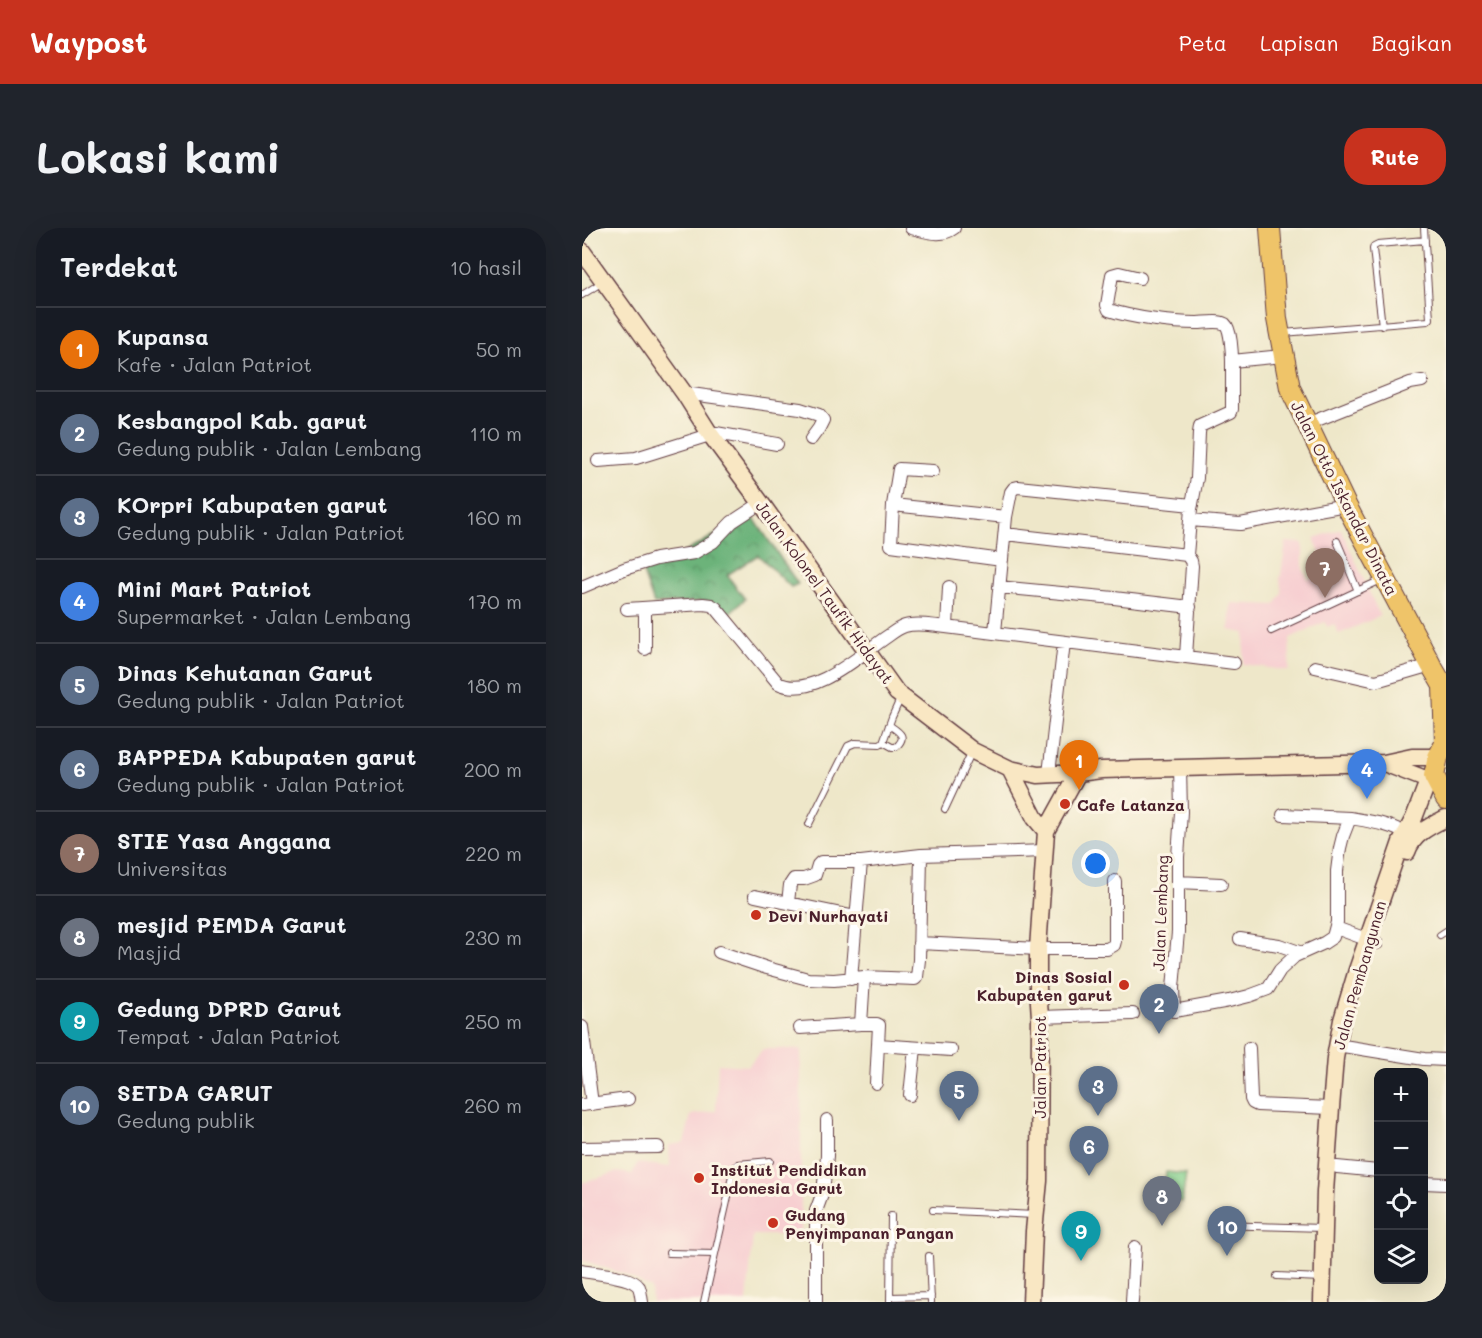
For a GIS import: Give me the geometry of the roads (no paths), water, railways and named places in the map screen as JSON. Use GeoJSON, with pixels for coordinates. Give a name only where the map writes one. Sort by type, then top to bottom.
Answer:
{"type":"FeatureCollection","features":[{"type":"Feature","properties":{"kind":"main road","name":"Jalan Otto Iskandar Dinata"},"geometry":{"type":"LineString","coordinates":[[1270,228],[1277,319],[1290,388],[1346,505],[1444,688]]}},
{"type":"Feature","properties":{"kind":"main road","name":"Jalan Kolonel Taufik Hidayat"},"geometry":{"type":"LineString","coordinates":[[582,251],[684,393],[710,434],[897,693],[973,751],[1010,769],[1038,775],[1180,767],[1384,763]]}},
{"type":"Feature","properties":{"kind":"main road"},"geometry":{"type":"LineString","coordinates":[[1440,767],[1444,688]]}},
{"type":"Feature","properties":{"kind":"main road"},"geometry":{"type":"LineString","coordinates":[[1384,763],[1412,757],[1440,767]]}},
{"type":"Feature","properties":{"kind":"main road"},"geometry":{"type":"LineString","coordinates":[[1384,763],[1440,767]]}},
{"type":"Feature","properties":{"kind":"main road","name":"Jalan Pembangunan"},"geometry":{"type":"LineString","coordinates":[[1333,1175],[1331,1108],[1342,1046],[1342,1020],[1372,941],[1401,842],[1416,830],[1440,767]]}},
{"type":"Feature","properties":{"kind":"main road"},"geometry":{"type":"LineString","coordinates":[[1010,769],[1035,818],[1046,831]]}},
{"type":"Feature","properties":{"kind":"main road","name":"Jalan Patriot"},"geometry":{"type":"LineString","coordinates":[[1031,1302],[1039,1180],[1038,949],[1046,831],[1078,773]]}},
{"type":"Feature","properties":{"kind":"main road"},"geometry":{"type":"LineString","coordinates":[[1416,830],[1446,818]]}},
{"type":"Feature","properties":{"kind":"main road","name":"Jalan Pembangunan"},"geometry":{"type":"LineString","coordinates":[[1332,1302],[1328,1278],[1327,1237],[1345,1059],[1342,1046]]}},
{"type":"Feature","properties":{"kind":"main road","name":"Jalan Pembangunan"},"geometry":{"type":"LineString","coordinates":[[1322,1302],[1328,1278]]}},
{"type":"Feature","properties":{"kind":"street"},"geometry":{"type":"LineString","coordinates":[[911,228],[937,234],[948,233],[954,228]]}},
{"type":"Feature","properties":{"kind":"street"},"geometry":{"type":"LineString","coordinates":[[1140,278],[1119,273],[1112,275],[1107,305],[1109,310],[1179,323],[1218,322],[1229,329],[1232,409],[1231,412],[1200,426],[1198,433],[1197,478],[1187,555],[1192,566],[1185,656]]}},
{"type":"Feature","properties":{"kind":"street"},"geometry":{"type":"LineString","coordinates":[[1232,361],[1283,356]]}},
{"type":"Feature","properties":{"kind":"street"},"geometry":{"type":"LineString","coordinates":[[1307,424],[1410,383],[1422,381]]}},
{"type":"Feature","properties":{"kind":"street"},"geometry":{"type":"LineString","coordinates":[[684,393],[778,405],[812,412],[823,420],[811,439]]}},
{"type":"Feature","properties":{"kind":"street"},"geometry":{"type":"LineString","coordinates":[[598,460],[636,458],[710,434],[720,433],[777,444]]}},
{"type":"Feature","properties":{"kind":"street"},"geometry":{"type":"LineString","coordinates":[[933,471],[899,469],[893,506],[891,545],[1002,560]]}},
{"type":"Feature","properties":{"kind":"street"},"geometry":{"type":"LineString","coordinates":[[995,632],[1006,517],[1011,492],[1014,488],[1192,506]]}},
{"type":"Feature","properties":{"kind":"street"},"geometry":{"type":"LineString","coordinates":[[582,587],[624,569],[656,559],[694,554],[713,542],[732,522],[761,503]]}},
{"type":"Feature","properties":{"kind":"street"},"geometry":{"type":"LineString","coordinates":[[1190,520],[1247,523],[1346,505]]}},
{"type":"Feature","properties":{"kind":"street"},"geometry":{"type":"LineString","coordinates":[[893,506],[1006,517]]}},
{"type":"Feature","properties":{"kind":"street"},"geometry":{"type":"LineString","coordinates":[[1005,534],[1187,555]]}},
{"type":"Feature","properties":{"kind":"street"},"geometry":{"type":"LineString","coordinates":[[947,627],[949,586]]}},
{"type":"Feature","properties":{"kind":"street"},"geometry":{"type":"LineString","coordinates":[[999,587],[1190,607]]}},
{"type":"Feature","properties":{"kind":"street"},"geometry":{"type":"LineString","coordinates":[[627,609],[712,605],[777,683],[792,687],[812,684],[831,677],[907,625],[995,632],[1234,663]]}},
{"type":"Feature","properties":{"kind":"street"},"geometry":{"type":"LineString","coordinates":[[645,608],[645,650]]}},
{"type":"Feature","properties":{"kind":"street"},"geometry":{"type":"LineString","coordinates":[[1049,774],[1064,642]]}},
{"type":"Feature","properties":{"kind":"street"},"geometry":{"type":"LineString","coordinates":[[1315,667],[1376,681],[1431,665]]}},
{"type":"Feature","properties":{"kind":"street","name":"Jalan Lembang"},"geometry":{"type":"LineString","coordinates":[[1180,767],[1181,812],[1174,1011],[1229,1001],[1268,989],[1280,970],[1295,957],[1333,937],[1336,928]]}},
{"type":"Feature","properties":{"kind":"street"},"geometry":{"type":"LineString","coordinates":[[1283,815],[1350,819],[1416,830]]}},
{"type":"Feature","properties":{"kind":"street"},"geometry":{"type":"LineString","coordinates":[[1350,819],[1343,836],[1337,871],[1336,928],[1372,941]]}},
{"type":"Feature","properties":{"kind":"street"},"geometry":{"type":"LineString","coordinates":[[788,902],[791,882],[794,879],[805,879],[815,875],[821,862],[921,855],[1045,851]]}},
{"type":"Feature","properties":{"kind":"street"},"geometry":{"type":"LineString","coordinates":[[718,952],[767,969],[819,981],[864,977],[915,979],[919,960],[921,855]]}},
{"type":"Feature","properties":{"kind":"street"},"geometry":{"type":"LineString","coordinates":[[850,979],[861,861]]}},
{"type":"Feature","properties":{"kind":"street"},"geometry":{"type":"LineString","coordinates":[[919,943],[1038,949],[1107,949],[1114,945],[1115,941],[1115,881]]}},
{"type":"Feature","properties":{"kind":"street"},"geometry":{"type":"LineString","coordinates":[[1178,882],[1221,884]]}},
{"type":"Feature","properties":{"kind":"street"},"geometry":{"type":"LineString","coordinates":[[755,896],[856,917]]}},
{"type":"Feature","properties":{"kind":"street"},"geometry":{"type":"LineString","coordinates":[[1240,939],[1279,945],[1302,953]]}},
{"type":"Feature","properties":{"kind":"street"},"geometry":{"type":"LineString","coordinates":[[861,1024],[864,977]]}},
{"type":"Feature","properties":{"kind":"street"},"geometry":{"type":"LineString","coordinates":[[1040,1017],[1133,1014]]}},
{"type":"Feature","properties":{"kind":"street"},"geometry":{"type":"LineString","coordinates":[[800,1028],[878,1024],[876,1083]]}},
{"type":"Feature","properties":{"kind":"street"},"geometry":{"type":"LineString","coordinates":[[582,1027],[587,1104],[628,1099]]}},
{"type":"Feature","properties":{"kind":"street"},"geometry":{"type":"LineString","coordinates":[[878,1045],[951,1050]]}},
{"type":"Feature","properties":{"kind":"street"},"geometry":{"type":"LineString","coordinates":[[1342,1046],[1424,1059],[1446,1060]]}},
{"type":"Feature","properties":{"kind":"street"},"geometry":{"type":"LineString","coordinates":[[910,1095],[915,1048]]}},
{"type":"Feature","properties":{"kind":"street"},"geometry":{"type":"LineString","coordinates":[[1249,1048],[1253,1104],[1331,1108]]}},
{"type":"Feature","properties":{"kind":"street"},"geometry":{"type":"LineString","coordinates":[[816,1302],[816,1211],[823,1192],[827,1156],[827,1119]]}},
{"type":"Feature","properties":{"kind":"street"},"geometry":{"type":"LineString","coordinates":[[582,1148],[658,1147]]}},
{"type":"Feature","properties":{"kind":"street"},"geometry":{"type":"LineString","coordinates":[[1333,1175],[1374,1171]]}},
{"type":"Feature","properties":{"kind":"street"},"geometry":{"type":"LineString","coordinates":[[1428,1183],[1446,1184]]}},
{"type":"Feature","properties":{"kind":"street"},"geometry":{"type":"LineString","coordinates":[[1132,1302],[1135,1247]]}},
{"type":"Feature","properties":{"kind":"street"},"geometry":{"type":"LineString","coordinates":[[582,1271],[621,1277],[634,1282],[640,1290],[642,1302]]}},
{"type":"Feature","properties":{"kind":"lane"},"geometry":{"type":"LineString","coordinates":[[1279,333],[1382,326],[1430,320],[1424,228]]}},
{"type":"Feature","properties":{"kind":"lane"},"geometry":{"type":"LineString","coordinates":[[1382,326],[1374,246],[1425,240]]}},
{"type":"Feature","properties":{"kind":"lane"},"geometry":{"type":"LineString","coordinates":[[582,295],[604,281]]}},
{"type":"Feature","properties":{"kind":"lane"},"geometry":{"type":"LineString","coordinates":[[1337,541],[1358,591]]}},
{"type":"Feature","properties":{"kind":"lane"},"geometry":{"type":"LineString","coordinates":[[1271,631],[1385,578]]}},
{"type":"Feature","properties":{"kind":"lane"},"geometry":{"type":"LineString","coordinates":[[883,742],[901,696]]}},
{"type":"Feature","properties":{"kind":"lane"},"geometry":{"type":"LineString","coordinates":[[809,824],[848,746],[855,743],[880,744],[883,742],[896,747],[902,737],[900,732],[889,725]]}},
{"type":"Feature","properties":{"kind":"lane"},"geometry":{"type":"LineString","coordinates":[[945,809],[973,751]]}},
{"type":"Feature","properties":{"kind":"lane"},"geometry":{"type":"LineString","coordinates":[[704,1302],[733,1169],[738,1164],[770,1161]]}},
{"type":"Feature","properties":{"kind":"lane"},"geometry":{"type":"LineString","coordinates":[[933,1210],[1036,1215]]}},
{"type":"Feature","properties":{"kind":"lane"},"geometry":{"type":"LineString","coordinates":[[891,1216],[890,1299],[931,1299],[929,1256]]}},
{"type":"Feature","properties":{"kind":"lane"},"geometry":{"type":"LineString","coordinates":[[1218,1225],[1327,1237]]}},
{"type":"Feature","properties":{"kind":"lane"},"geometry":{"type":"LineString","coordinates":[[669,1253],[715,1254]]}},
{"type":"Feature","properties":{"kind":"lane"},"geometry":{"type":"LineString","coordinates":[[1277,1276],[1328,1278]]}},
{"type":"Feature","properties":{"kind":"place","name":"STIE Yasa Anggana"},"geometry":{"type":"Point","coordinates":[1325,598]}},
{"type":"Feature","properties":{"kind":"place","name":"Kupansa"},"geometry":{"type":"Point","coordinates":[1079,790]}},
{"type":"Feature","properties":{"kind":"place","name":"Mini Mart Patriot"},"geometry":{"type":"Point","coordinates":[1367,799]}},
{"type":"Feature","properties":{"kind":"place","name":"Cafe Latanza"},"geometry":{"type":"Point","coordinates":[1065,804]}},
{"type":"Feature","properties":{"kind":"place","name":"Devi Nurhayati"},"geometry":{"type":"Point","coordinates":[756,915]}},
{"type":"Feature","properties":{"kind":"place","name":"Dinas Sosial Kabupaten garut"},"geometry":{"type":"Point","coordinates":[1124,985]}},
{"type":"Feature","properties":{"kind":"place","name":"Kesbangpol Kab. garut"},"geometry":{"type":"Point","coordinates":[1159,1034]}},
{"type":"Feature","properties":{"kind":"place","name":"KOrpri Kabupaten garut"},"geometry":{"type":"Point","coordinates":[1098,1116]}},
{"type":"Feature","properties":{"kind":"place","name":"Dinas Kehutanan Garut"},"geometry":{"type":"Point","coordinates":[959,1121]}},
{"type":"Feature","properties":{"kind":"place","name":"BAPPEDA Kabupaten garut"},"geometry":{"type":"Point","coordinates":[1089,1176]}},
{"type":"Feature","properties":{"kind":"place","name":"Institut Pendidikan Indonesia Garut"},"geometry":{"type":"Point","coordinates":[699,1178]}},
{"type":"Feature","properties":{"kind":"place","name":"Gudang Penyimpanan Pangan"},"geometry":{"type":"Point","coordinates":[773,1223]}},
{"type":"Feature","properties":{"kind":"place","name":"mesjid PEMDA Garut"},"geometry":{"type":"Point","coordinates":[1162,1226]}},
{"type":"Feature","properties":{"kind":"place","name":"SETDA GARUT"},"geometry":{"type":"Point","coordinates":[1227,1256]}},
{"type":"Feature","properties":{"kind":"place","name":"Gedung DPRD Garut"},"geometry":{"type":"Point","coordinates":[1081,1261]}}]}
